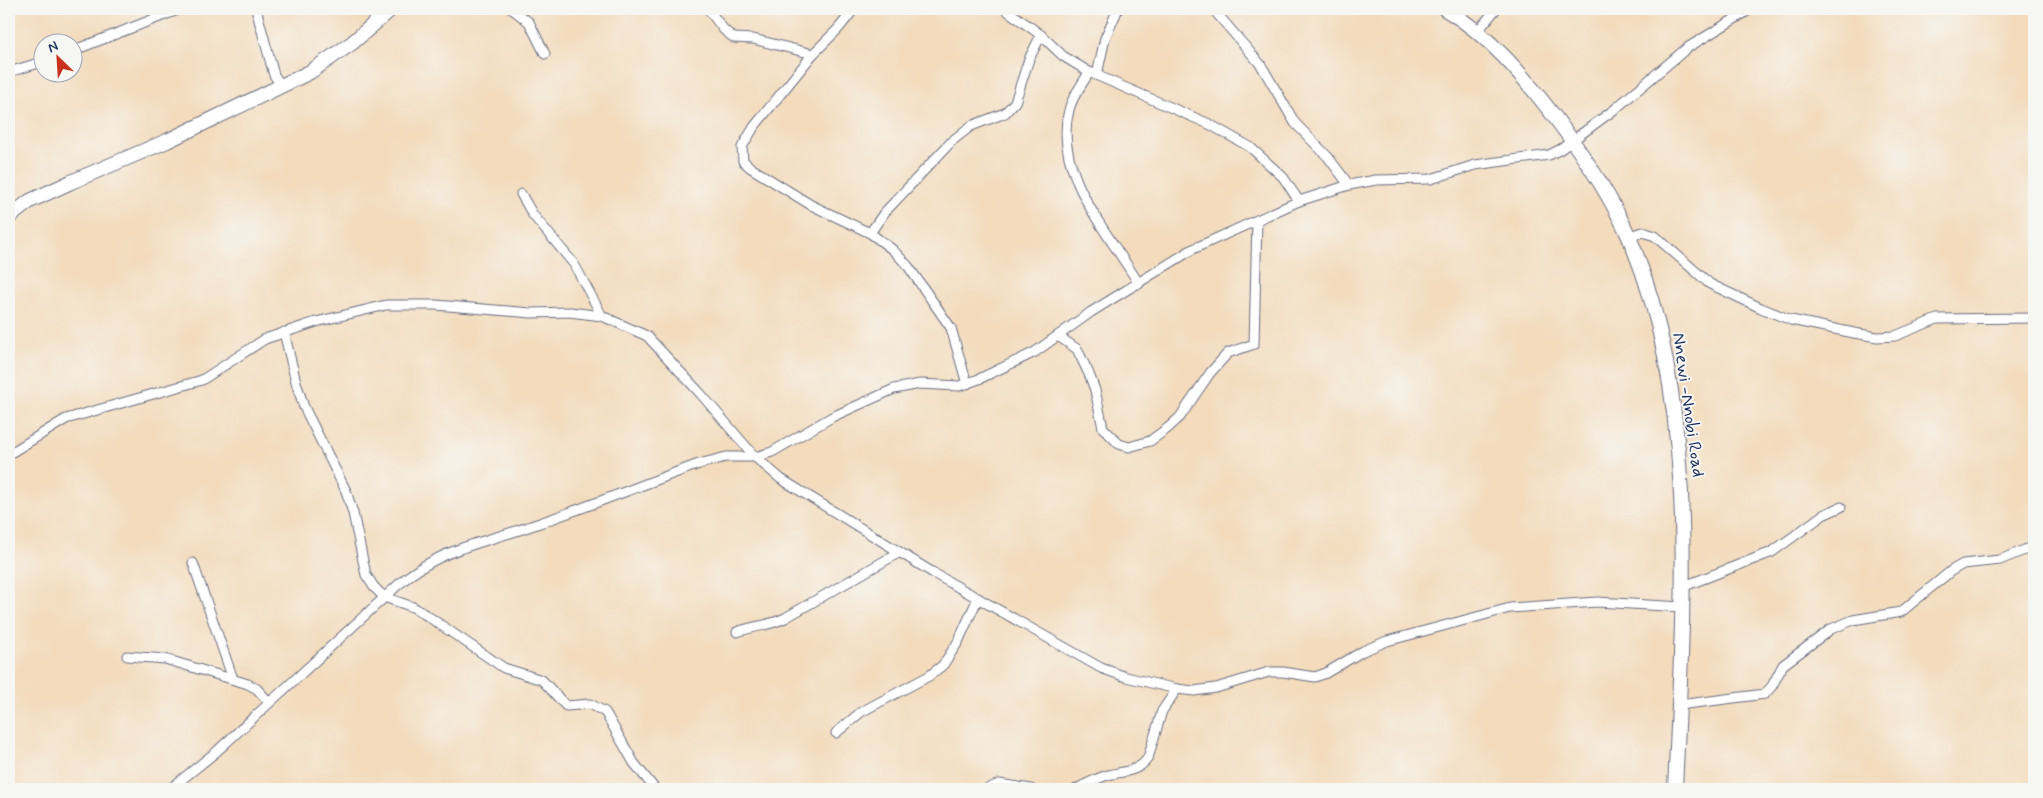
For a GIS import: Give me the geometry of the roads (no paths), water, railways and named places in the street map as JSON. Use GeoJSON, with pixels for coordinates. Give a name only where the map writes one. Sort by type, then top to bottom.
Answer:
{"type":"FeatureCollection","features":[{"type":"Feature","properties":{"kind":"main road"},"geometry":{"type":"LineString","coordinates":[[9,217],[30,201],[282,88],[329,60],[391,9]]}},
{"type":"Feature","properties":{"kind":"main road","name":"Nnewi -Nnobi Road"},"geometry":{"type":"LineString","coordinates":[[1445,9],[1477,32],[1527,81],[1572,141],[1605,193],[1629,236],[1662,336],[1673,406],[1681,490],[1682,607],[1675,789]]}},
{"type":"Feature","properties":{"kind":"street"},"geometry":{"type":"LineString","coordinates":[[82,47],[180,9]]}},
{"type":"Feature","properties":{"kind":"street"},"geometry":{"type":"LineString","coordinates":[[256,9],[274,75],[282,88]]}},
{"type":"Feature","properties":{"kind":"street"},"geometry":{"type":"LineString","coordinates":[[512,9],[529,22],[545,54]]}},
{"type":"Feature","properties":{"kind":"street"},"geometry":{"type":"LineString","coordinates":[[708,9],[724,30],[734,38],[753,39],[812,54]]}},
{"type":"Feature","properties":{"kind":"street"},"geometry":{"type":"LineString","coordinates":[[854,9],[839,28],[812,54],[754,127],[742,146],[741,154],[744,161],[751,168],[811,205],[870,233],[893,250],[940,311],[950,328],[967,384]]}},
{"type":"Feature","properties":{"kind":"street"},"geometry":{"type":"LineString","coordinates":[[1005,9],[1041,35],[1063,56],[1093,74],[1209,124],[1250,146],[1283,178],[1298,200]]}},
{"type":"Feature","properties":{"kind":"street"},"geometry":{"type":"LineString","coordinates":[[1118,9],[1105,38],[1093,74],[1068,110],[1070,161],[1097,222],[1139,284]]}},
{"type":"Feature","properties":{"kind":"street"},"geometry":{"type":"LineString","coordinates":[[1213,9],[1261,65],[1295,124],[1328,157],[1349,185]]}},
{"type":"Feature","properties":{"kind":"street"},"geometry":{"type":"LineString","coordinates":[[1477,32],[1496,9]]}},
{"type":"Feature","properties":{"kind":"street"},"geometry":{"type":"LineString","coordinates":[[170,789],[414,571],[443,554],[479,541],[532,526],[699,464],[726,457],[755,457],[783,447],[832,417],[894,389],[920,384],[950,386],[967,384],[1012,365],[1108,301],[1139,284],[1193,249],[1298,200],[1349,185],[1376,180],[1431,179],[1475,165],[1549,155],[1572,141],[1621,104],[1687,48],[1751,9]]}},
{"type":"Feature","properties":{"kind":"street"},"geometry":{"type":"LineString","coordinates":[[870,233],[884,213],[952,141],[971,126],[1005,113],[1015,102],[1027,65],[1041,35]]}},
{"type":"Feature","properties":{"kind":"street"},"geometry":{"type":"LineString","coordinates":[[9,72],[32,65]]}},
{"type":"Feature","properties":{"kind":"street"},"geometry":{"type":"LineString","coordinates":[[521,194],[533,215],[574,264],[602,316]]}},
{"type":"Feature","properties":{"kind":"street"},"geometry":{"type":"LineString","coordinates":[[1058,336],[1077,349],[1095,390],[1100,420],[1109,436],[1119,444],[1129,447],[1150,441],[1180,417],[1210,373],[1228,353],[1254,344],[1257,220]]}},
{"type":"Feature","properties":{"kind":"street"},"geometry":{"type":"LineString","coordinates":[[1629,236],[1643,232],[1655,236],[1710,284],[1791,320],[1827,328],[1877,337],[1895,336],[1936,319],[2034,318]]}},
{"type":"Feature","properties":{"kind":"street"},"geometry":{"type":"LineString","coordinates":[[9,454],[66,419],[202,380],[265,339],[386,304],[436,305],[531,313],[570,312],[602,316],[647,336],[700,393],[755,457],[781,479],[978,598],[1101,668],[1126,677],[1194,691],[1216,688],[1269,672],[1283,672],[1315,677],[1363,650],[1387,640],[1510,608],[1597,602],[1682,607]]}},
{"type":"Feature","properties":{"kind":"street"},"geometry":{"type":"LineString","coordinates":[[284,332],[304,407],[346,491],[353,513],[366,575],[384,597],[421,612],[504,668],[542,680],[566,706],[590,704],[605,712],[634,763],[655,789]]}},
{"type":"Feature","properties":{"kind":"street"},"geometry":{"type":"LineString","coordinates":[[1682,587],[1772,552],[1823,515],[1842,507]]}},
{"type":"Feature","properties":{"kind":"street"},"geometry":{"type":"LineString","coordinates":[[1679,704],[1765,694],[1772,686],[1783,666],[1831,629],[1861,619],[1901,612],[1951,571],[1964,564],[2000,560],[2034,546]]}},
{"type":"Feature","properties":{"kind":"street"},"geometry":{"type":"LineString","coordinates":[[737,632],[772,624],[785,618],[900,552]]}},
{"type":"Feature","properties":{"kind":"street"},"geometry":{"type":"LineString","coordinates":[[193,563],[233,679]]}},
{"type":"Feature","properties":{"kind":"street"},"geometry":{"type":"LineString","coordinates":[[836,732],[861,712],[928,676],[943,665],[958,642],[978,598]]}},
{"type":"Feature","properties":{"kind":"street"},"geometry":{"type":"LineString","coordinates":[[127,656],[165,659],[233,679],[257,688],[269,702]]}},
{"type":"Feature","properties":{"kind":"street"},"geometry":{"type":"LineString","coordinates":[[1076,789],[1106,776],[1135,769],[1144,764],[1162,711],[1177,689]]}},
{"type":"Feature","properties":{"kind":"street"},"geometry":{"type":"LineString","coordinates":[[987,789],[999,784],[1031,789]]}}]}
